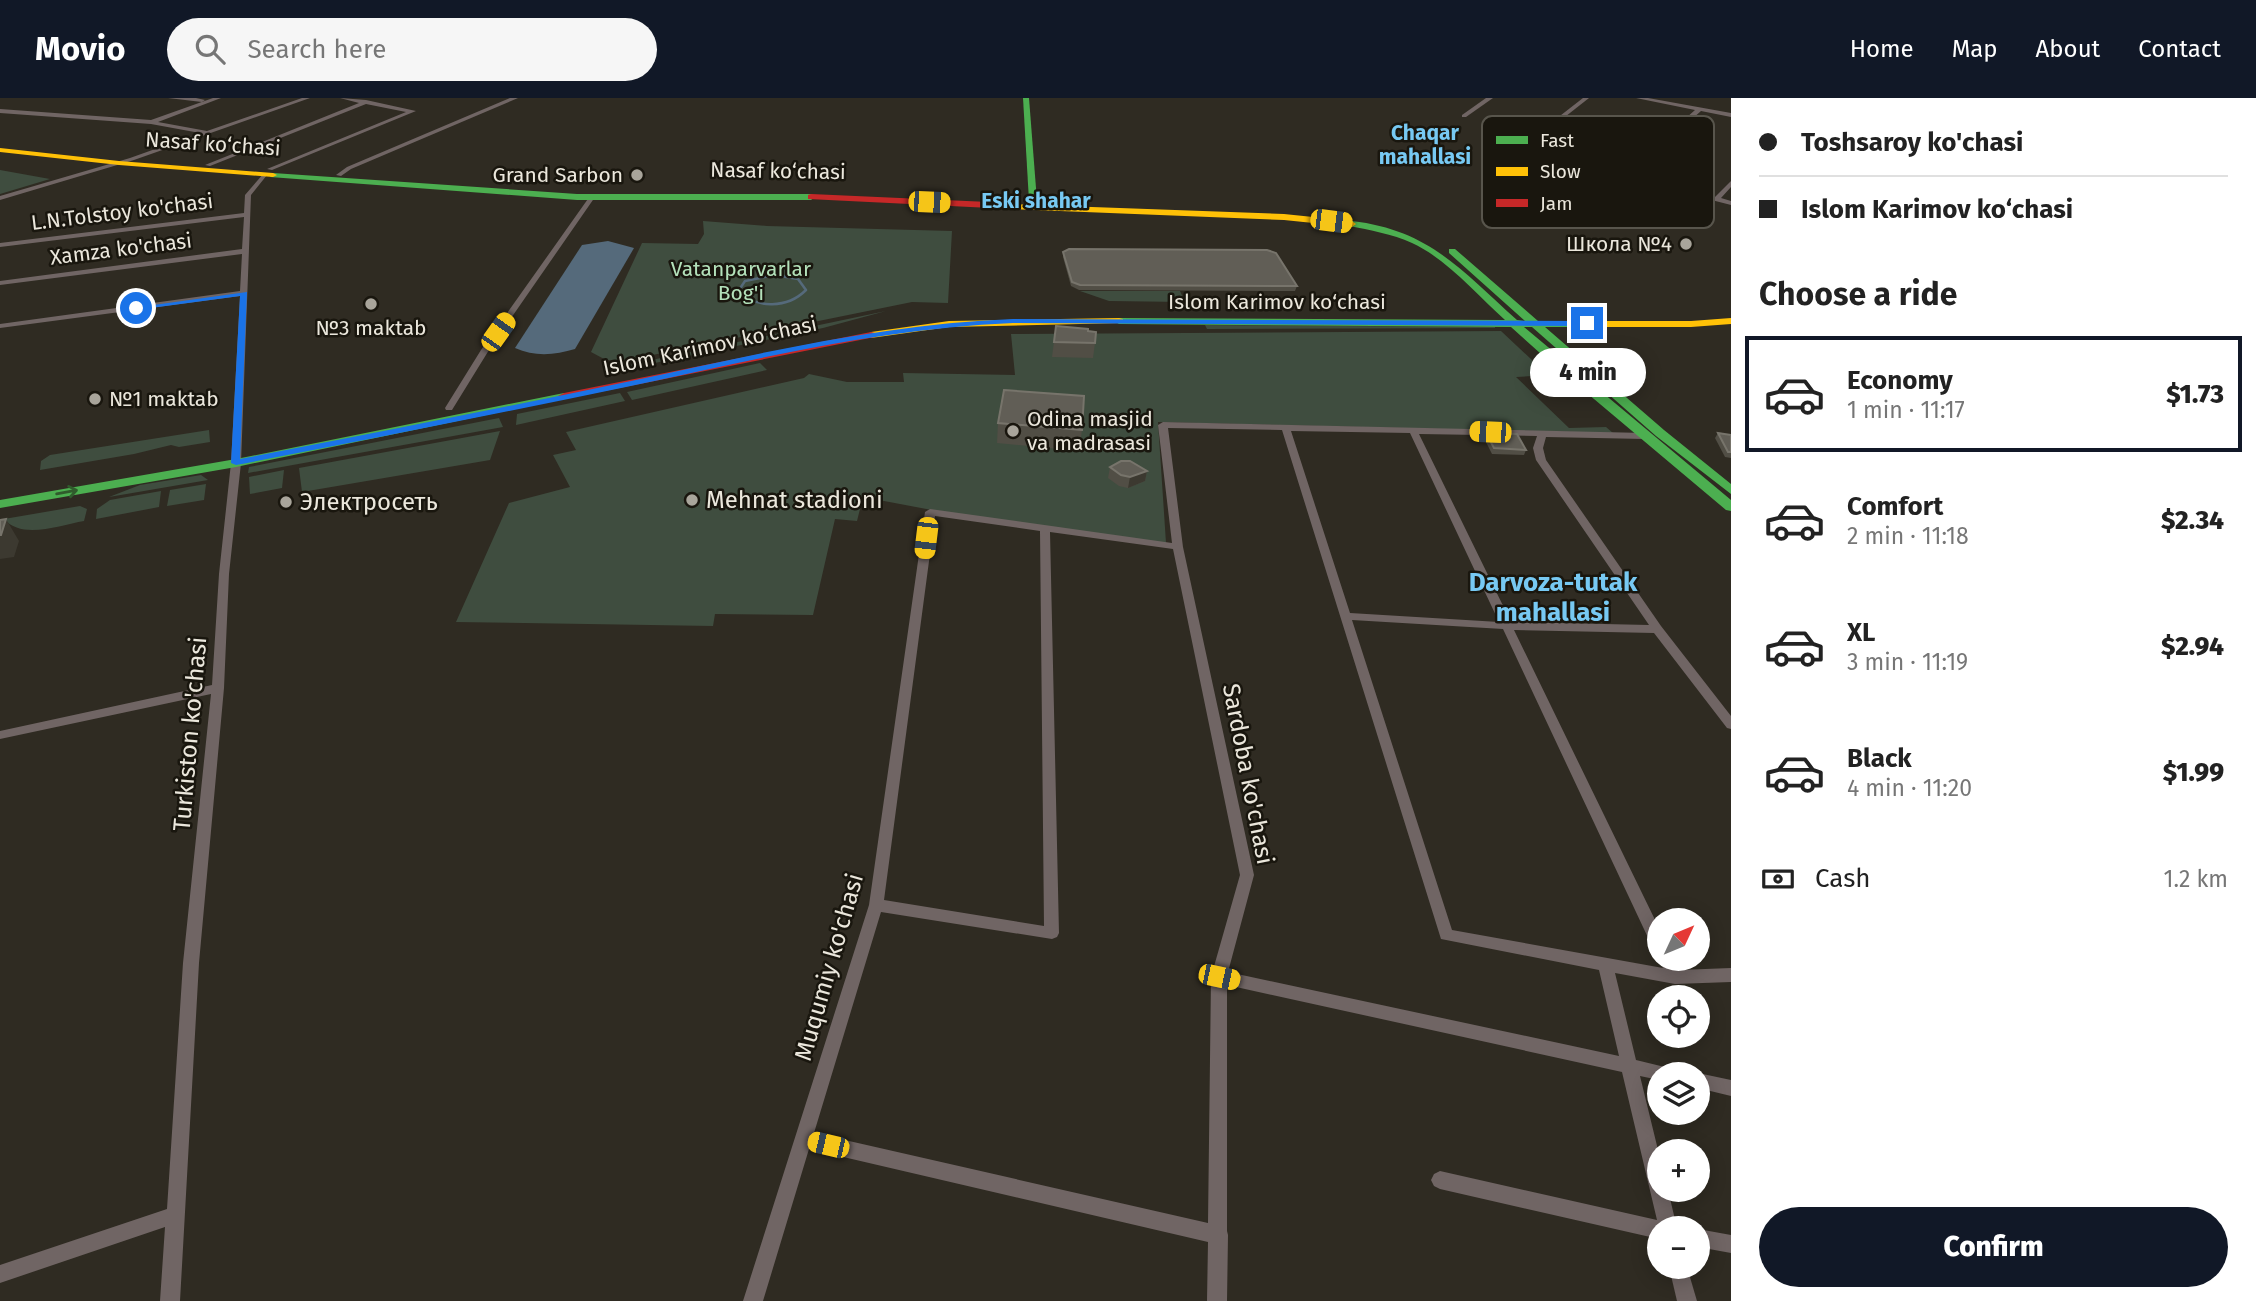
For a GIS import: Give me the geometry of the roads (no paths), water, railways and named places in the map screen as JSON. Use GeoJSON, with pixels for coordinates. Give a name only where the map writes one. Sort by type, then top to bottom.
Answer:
{"type":"FeatureCollection","features":[{"type":"Feature","properties":{"kind":"main road"},"geometry":{"type":"LineString","coordinates":[[1026,98],[1033,203]]}},
{"type":"Feature","properties":{"kind":"main road","name":"Nasaf ko‘chasi"},"geometry":{"type":"LineString","coordinates":[[0,148],[126,161],[592,197],[799,197],[1033,203]]}},
{"type":"Feature","properties":{"kind":"main road","name":"Nasaf ko‘chasi"},"geometry":{"type":"LineString","coordinates":[[126,161],[526,189],[821,192],[1351,217],[1409,230],[1437,242],[1459,256],[1520,319]]}},
{"type":"Feature","properties":{"kind":"main road","name":"Islom Karimov ko‘chasi"},"geometry":{"type":"LineString","coordinates":[[0,504],[741,354],[859,325],[958,313],[1731,321]]}},
{"type":"Feature","properties":{"kind":"main road","name":"Islom Karimov ko‘chasi"},"geometry":{"type":"LineString","coordinates":[[1520,319],[1731,313]]}},
{"type":"Feature","properties":{"kind":"main road"},"geometry":{"type":"LineString","coordinates":[[1520,319],[1554,360],[1731,507]]}},
{"type":"Feature","properties":{"kind":"main road"},"geometry":{"type":"LineString","coordinates":[[1520,319],[1731,491]]}},
{"type":"Feature","properties":{"kind":"main road","name":"Islom Karimov ko‘chasi"},"geometry":{"type":"LineString","coordinates":[[0,489],[236,456],[449,408],[741,354]]}},
{"type":"Feature","properties":{"kind":"street"},"geometry":{"type":"LineString","coordinates":[[171,98],[210,101]]}},
{"type":"Feature","properties":{"kind":"street"},"geometry":{"type":"LineString","coordinates":[[151,122],[218,98]]}},
{"type":"Feature","properties":{"kind":"street"},"geometry":{"type":"LineString","coordinates":[[0,198],[126,161],[307,98]]}},
{"type":"Feature","properties":{"kind":"street"},"geometry":{"type":"LineString","coordinates":[[267,172],[412,111],[343,98]]}},
{"type":"Feature","properties":{"kind":"street"},"geometry":{"type":"LineString","coordinates":[[339,175],[349,168],[515,98]]}},
{"type":"Feature","properties":{"kind":"street"},"geometry":{"type":"LineString","coordinates":[[1464,116],[1490,98]]}},
{"type":"Feature","properties":{"kind":"street"},"geometry":{"type":"LineString","coordinates":[[1563,116],[1586,98]]}},
{"type":"Feature","properties":{"kind":"street"},"geometry":{"type":"LineString","coordinates":[[1639,98],[1731,115]]}},
{"type":"Feature","properties":{"kind":"street"},"geometry":{"type":"LineString","coordinates":[[208,165],[366,102]]}},
{"type":"Feature","properties":{"kind":"street"},"geometry":{"type":"LineString","coordinates":[[1692,116],[1700,109]]}},
{"type":"Feature","properties":{"kind":"street"},"geometry":{"type":"LineString","coordinates":[[0,111],[151,122],[209,133]]}},
{"type":"Feature","properties":{"kind":"street","name":"Turkiston ko'chasi"},"geometry":{"type":"LineString","coordinates":[[170,1301],[191,963],[218,688],[236,456],[248,195],[267,172]]}},
{"type":"Feature","properties":{"kind":"street"},"geometry":{"type":"LineString","coordinates":[[1717,199],[1731,183]]}},
{"type":"Feature","properties":{"kind":"street"},"geometry":{"type":"LineString","coordinates":[[449,408],[485,350],[592,197]]}},
{"type":"Feature","properties":{"kind":"street"},"geometry":{"type":"LineString","coordinates":[[1714,198],[1731,203]]}},
{"type":"Feature","properties":{"kind":"street","name":"L.N.Tolstoy ko'chasi"},"geometry":{"type":"LineString","coordinates":[[0,245],[247,215]]}},
{"type":"Feature","properties":{"kind":"street","name":"Xamza ko'chasi"},"geometry":{"type":"LineString","coordinates":[[0,283],[246,251]]}},
{"type":"Feature","properties":{"kind":"street"},"geometry":{"type":"LineString","coordinates":[[0,326],[244,293]]}},
{"type":"Feature","properties":{"kind":"street","name":"Sardoba ko'chasi"},"geometry":{"type":"LineString","coordinates":[[1217,1301],[1219,977],[1247,875],[1178,547],[1163,425],[1286,428]]}},
{"type":"Feature","properties":{"kind":"street"},"geometry":{"type":"LineString","coordinates":[[1645,436],[1286,428],[1446,935],[1675,977],[1731,975]]}},
{"type":"Feature","properties":{"kind":"street"},"geometry":{"type":"LineString","coordinates":[[1413,430],[1647,919]]}},
{"type":"Feature","properties":{"kind":"street"},"geometry":{"type":"LineString","coordinates":[[1542,434],[1538,448],[1541,460],[1657,629],[1731,725]]}},
{"type":"Feature","properties":{"kind":"street","name":"Muqumiy ko'chasi"},"geometry":{"type":"LineString","coordinates":[[753,1301],[876,905],[930,512],[1045,528]]}},
{"type":"Feature","properties":{"kind":"street"},"geometry":{"type":"LineString","coordinates":[[876,905],[1052,933],[1045,528],[1178,547]]}},
{"type":"Feature","properties":{"kind":"street"},"geometry":{"type":"LineString","coordinates":[[1347,616],[1506,626],[1657,629]]}},
{"type":"Feature","properties":{"kind":"street"},"geometry":{"type":"LineString","coordinates":[[0,735],[218,688]]}},
{"type":"Feature","properties":{"kind":"street"},"geometry":{"type":"LineString","coordinates":[[1605,965],[1665,1216]]}},
{"type":"Feature","properties":{"kind":"street"},"geometry":{"type":"LineString","coordinates":[[1672,971],[1675,977]]}},
{"type":"Feature","properties":{"kind":"street"},"geometry":{"type":"LineString","coordinates":[[1219,977],[1647,1070]]}},
{"type":"Feature","properties":{"kind":"street"},"geometry":{"type":"LineString","coordinates":[[1710,1084],[1731,1088]]}},
{"type":"Feature","properties":{"kind":"street"},"geometry":{"type":"LineString","coordinates":[[802,1139],[1219,1235]]}},
{"type":"Feature","properties":{"kind":"street"},"geometry":{"type":"LineString","coordinates":[[1440,1180],[1647,1227]]}},
{"type":"Feature","properties":{"kind":"street"},"geometry":{"type":"LineString","coordinates":[[0,1273],[175,1216]]}},
{"type":"Feature","properties":{"kind":"street"},"geometry":{"type":"LineString","coordinates":[[1710,1240],[1731,1244]]}},
{"type":"Feature","properties":{"kind":"street"},"geometry":{"type":"LineString","coordinates":[[1681,1279],[1687,1301]]}},
{"type":"Feature","properties":{"kind":"water"},"geometry":{"type":"Polygon","coordinates":[[[608,241],[634,248],[575,349],[545,354],[515,348],[582,245],[608,241]]]}},
{"type":"Feature","properties":{"kind":"waterway"},"geometry":{"type":"LineString","coordinates":[[775,275],[798,279],[806,290],[790,300],[772,304],[754,301],[739,290],[745,281],[775,275]]}},
{"type":"Feature","properties":{"kind":"place","name":"Grand Sarbon"},"geometry":{"type":"Point","coordinates":[637,175]}},
{"type":"Feature","properties":{"kind":"place","name":"Школа №4"},"geometry":{"type":"Point","coordinates":[1686,244]}},
{"type":"Feature","properties":{"kind":"place","name":"№3 maktab"},"geometry":{"type":"Point","coordinates":[371,304]}},
{"type":"Feature","properties":{"kind":"place","name":"№1 maktab"},"geometry":{"type":"Point","coordinates":[95,399]}},
{"type":"Feature","properties":{"kind":"place","name":"Odina masjid va madrasasi"},"geometry":{"type":"Point","coordinates":[1013,431]}},
{"type":"Feature","properties":{"kind":"place","name":"Mehnat stadioni"},"geometry":{"type":"Point","coordinates":[692,500]}},
{"type":"Feature","properties":{"kind":"place","name":"Электросеть"},"geometry":{"type":"Point","coordinates":[286,502]}},
{"type":"Feature","properties":{"kind":"district","name":"Chaqar mahallasi"},"geometry":{"type":"Point","coordinates":[1425,145]}},
{"type":"Feature","properties":{"kind":"district","name":"Eski shahar"},"geometry":{"type":"Point","coordinates":[1036,201]}},
{"type":"Feature","properties":{"kind":"district","name":"Darvoza-tutak mahallasi"},"geometry":{"type":"Point","coordinates":[1553,597]}},
{"type":"Feature","properties":{"kind":"park label","name":"Vatanparvarlar Bog'i"},"geometry":{"type":"Point","coordinates":[741,281]}}]}
